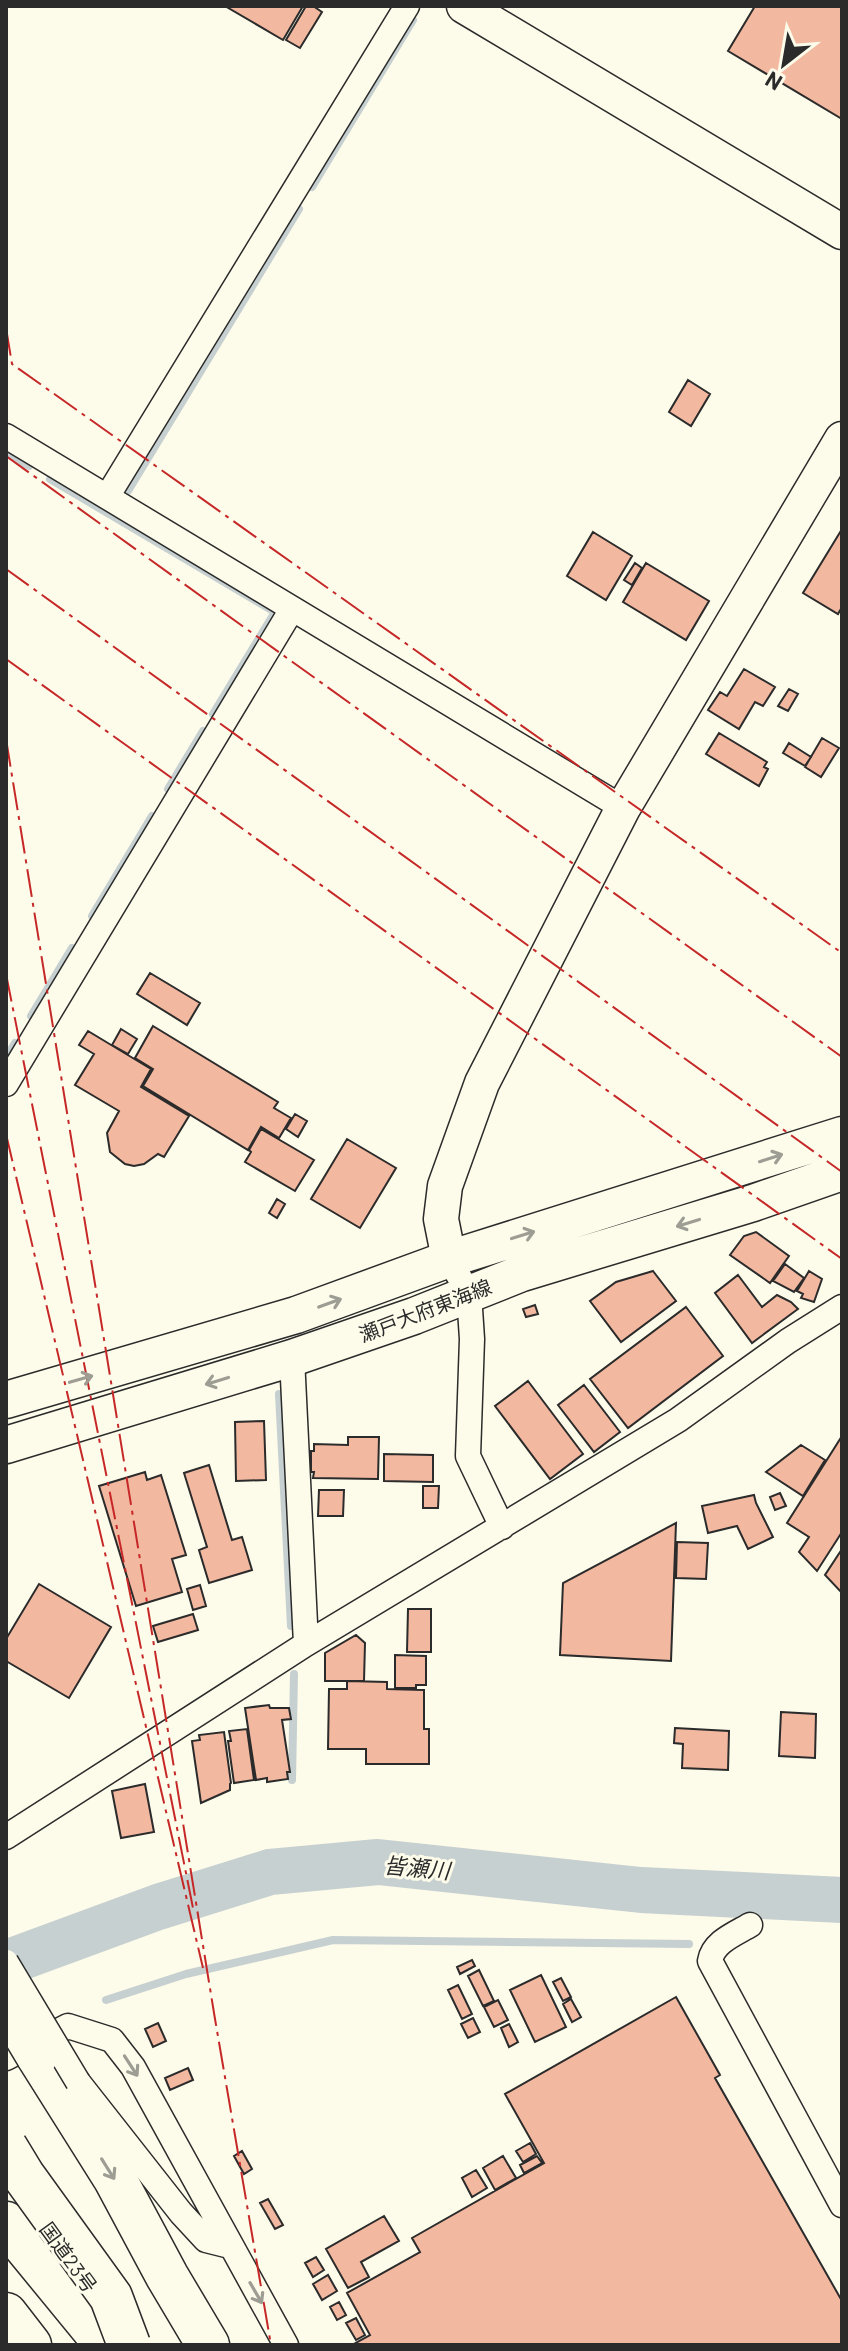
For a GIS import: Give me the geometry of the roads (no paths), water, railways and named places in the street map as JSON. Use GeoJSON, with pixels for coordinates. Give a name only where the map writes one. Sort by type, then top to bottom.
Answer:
{"type":"FeatureCollection","features":[{"type":"Feature","properties":{"kind":"highway"},"geometry":{"type":"LineString","coordinates":[[6,2003],[21,2057],[115,2179],[208,2345]]}},
{"type":"Feature","properties":{"kind":"highway"},"geometry":{"type":"LineString","coordinates":[[6,2147],[111,2297],[130,2345]]}},
{"type":"Feature","properties":{"kind":"highway","name":"国道23号"},"geometry":{"type":"LineString","coordinates":[[6,2169],[130,2345]]}},
{"type":"Feature","properties":{"kind":"highway"},"geometry":{"type":"LineString","coordinates":[[6,2223],[106,2345]]}},
{"type":"Feature","properties":{"kind":"highway"},"geometry":{"type":"LineString","coordinates":[[6,2314],[30,2345]]}},
{"type":"Feature","properties":{"kind":"main road","name":"瀬戸大府東海線"},"geometry":{"type":"LineString","coordinates":[[6,1400],[296,1315],[449,1259],[842,1135]]}},
{"type":"Feature","properties":{"kind":"main road","name":"瀬戸大府東海線"},"geometry":{"type":"LineString","coordinates":[[6,1445],[292,1358],[414,1316],[522,1273],[753,1203],[842,1172]]}},
{"type":"Feature","properties":{"kind":"street"},"geometry":{"type":"LineString","coordinates":[[107,497],[407,6]]}},
{"type":"Feature","properties":{"kind":"street"},"geometry":{"type":"LineString","coordinates":[[464,6],[842,232]]}},
{"type":"Feature","properties":{"kind":"street"},"geometry":{"type":"LineString","coordinates":[[6,436],[623,808]]}},
{"type":"Feature","properties":{"kind":"street"},"geometry":{"type":"LineString","coordinates":[[502,1527],[468,1456],[472,1339],[469,1294],[449,1259],[441,1219],[445,1186],[488,1071],[623,808],[842,439]]}},
{"type":"Feature","properties":{"kind":"street"},"geometry":{"type":"LineString","coordinates":[[6,1084],[292,609]]}},
{"type":"Feature","properties":{"kind":"street"},"geometry":{"type":"LineString","coordinates":[[8,1834],[306,1644],[678,1420],[788,1341],[842,1307]]}},
{"type":"Feature","properties":{"kind":"street"},"geometry":{"type":"LineString","coordinates":[[292,1358],[306,1644]]}},
{"type":"Feature","properties":{"kind":"street"},"geometry":{"type":"LineString","coordinates":[[750,1925],[723,1941],[711,1953],[710,1961],[842,2205]]}},
{"type":"Feature","properties":{"kind":"street"},"geometry":{"type":"LineString","coordinates":[[6,1962],[78,2082],[197,2231],[206,2240],[230,2246]]}},
{"type":"Feature","properties":{"kind":"street"},"geometry":{"type":"LineString","coordinates":[[21,2057],[68,2026],[112,2040],[133,2067],[286,2345]]}},
{"type":"Feature","properties":{"kind":"waterway"},"geometry":{"type":"LineString","coordinates":[[312,187],[413,20]]}},
{"type":"Feature","properties":{"kind":"waterway"},"geometry":{"type":"LineString","coordinates":[[128,491],[299,209]]}},
{"type":"Feature","properties":{"kind":"waterway"},"geometry":{"type":"LineString","coordinates":[[6,453],[29,466]]}},
{"type":"Feature","properties":{"kind":"waterway"},"geometry":{"type":"LineString","coordinates":[[50,479],[275,612],[213,714]]}},
{"type":"Feature","properties":{"kind":"waterway"},"geometry":{"type":"LineString","coordinates":[[168,789],[203,731]]}},
{"type":"Feature","properties":{"kind":"waterway"},"geometry":{"type":"LineString","coordinates":[[92,916],[152,816]]}},
{"type":"Feature","properties":{"kind":"waterway"},"geometry":{"type":"LineString","coordinates":[[31,1016],[72,948]]}},
{"type":"Feature","properties":{"kind":"waterway"},"geometry":{"type":"LineString","coordinates":[[6,1058],[15,1043]]}},
{"type":"Feature","properties":{"kind":"waterway"},"geometry":{"type":"LineString","coordinates":[[279,1394],[291,1626]]}},
{"type":"Feature","properties":{"kind":"waterway"},"geometry":{"type":"LineString","coordinates":[[292,1780],[294,1674]]}},
{"type":"Feature","properties":{"kind":"waterway","name":"皆瀬川"},"geometry":{"type":"LineString","coordinates":[[6,1963],[158,1907],[270,1872],[378,1862],[641,1890],[842,1900]]}},
{"type":"Feature","properties":{"kind":"waterway"},"geometry":{"type":"LineString","coordinates":[[106,2000],[186,1974],[333,1940],[689,1944]]}}]}
